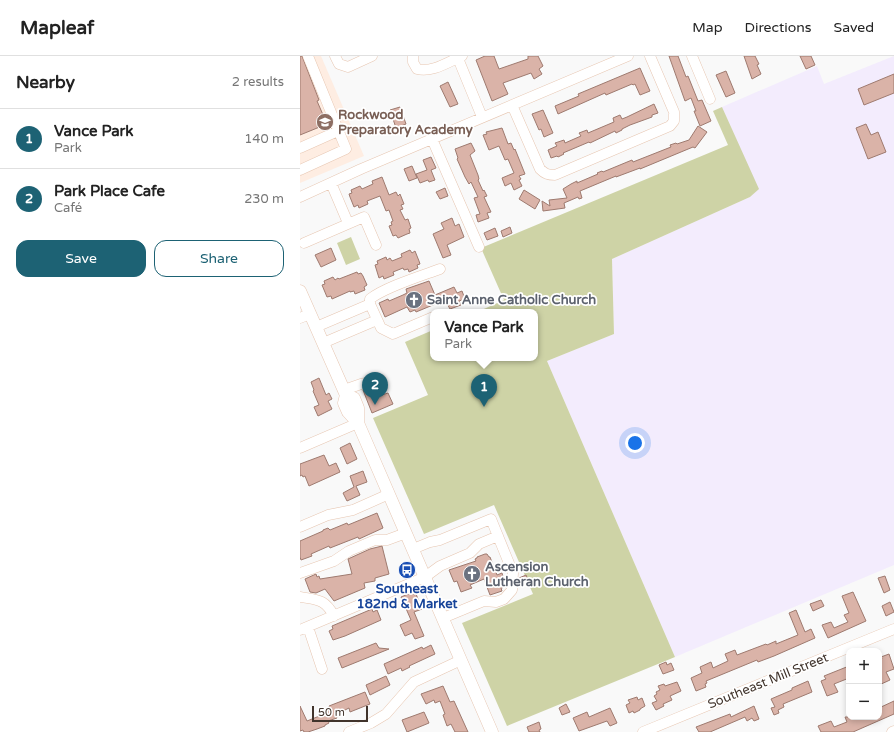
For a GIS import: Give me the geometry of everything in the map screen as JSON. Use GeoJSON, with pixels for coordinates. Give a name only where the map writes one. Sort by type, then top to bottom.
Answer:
{"type":"FeatureCollection","features":[{"type":"Feature","properties":{"kind":"main road"},"geometry":{"type":"LineString","coordinates":[[300,291],[305,316],[316,327],[345,393],[354,398],[358,408],[358,423],[492,732]]}},
{"type":"Feature","properties":{"kind":"street"},"geometry":{"type":"LineString","coordinates":[[300,170],[346,149],[308,56]]}},
{"type":"Feature","properties":{"kind":"street"},"geometry":{"type":"LineString","coordinates":[[335,56],[339,64],[348,67],[372,56]]}},
{"type":"Feature","properties":{"kind":"street"},"geometry":{"type":"LineString","coordinates":[[413,56],[413,62],[417,69],[425,71],[459,57],[482,117]]}},
{"type":"Feature","properties":{"kind":"street"},"geometry":{"type":"LineString","coordinates":[[300,197],[361,169],[628,56]]}},
{"type":"Feature","properties":{"kind":"street"},"geometry":{"type":"LineString","coordinates":[[512,105],[540,169],[544,173],[555,175],[670,126],[674,121],[674,112],[650,56]]}},
{"type":"Feature","properties":{"kind":"street"},"geometry":{"type":"LineString","coordinates":[[692,56],[710,99]]}},
{"type":"Feature","properties":{"kind":"street"},"geometry":{"type":"LineString","coordinates":[[300,148],[338,131]]}},
{"type":"Feature","properties":{"kind":"street"},"geometry":{"type":"LineString","coordinates":[[432,139],[479,247]]}},
{"type":"Feature","properties":{"kind":"street"},"geometry":{"type":"LineString","coordinates":[[331,183],[348,223]]}},
{"type":"Feature","properties":{"kind":"street"},"geometry":{"type":"LineString","coordinates":[[304,243],[364,217],[376,245]]}},
{"type":"Feature","properties":{"kind":"street"},"geometry":{"type":"LineString","coordinates":[[430,318],[393,334],[382,328],[370,304],[370,299],[375,295],[440,269]]}},
{"type":"Feature","properties":{"kind":"street"},"geometry":{"type":"LineString","coordinates":[[316,327],[370,304]]}},
{"type":"Feature","properties":{"kind":"street"},"geometry":{"type":"LineString","coordinates":[[323,343],[377,320]]}},
{"type":"Feature","properties":{"kind":"street"},"geometry":{"type":"LineString","coordinates":[[345,393],[361,384],[381,380]]}},
{"type":"Feature","properties":{"kind":"street"},"geometry":{"type":"LineString","coordinates":[[300,448],[358,423]]}},
{"type":"Feature","properties":{"kind":"street"},"geometry":{"type":"LineString","coordinates":[[300,527],[328,515],[353,510],[389,494]]}},
{"type":"Feature","properties":{"kind":"street"},"geometry":{"type":"LineString","coordinates":[[413,549],[491,520],[498,536],[513,572],[512,590],[504,599],[496,602],[484,601],[443,618]]}},
{"type":"Feature","properties":{"kind":"street"},"geometry":{"type":"LineString","coordinates":[[300,573],[334,560],[375,540],[386,540],[406,533]]}},
{"type":"Feature","properties":{"kind":"street"},"geometry":{"type":"LineString","coordinates":[[322,669],[304,628],[425,577],[440,566],[470,553],[479,544],[498,536]]}},
{"type":"Feature","properties":{"kind":"street"},"geometry":{"type":"LineString","coordinates":[[300,597],[317,600],[328,606],[334,616]]}},
{"type":"Feature","properties":{"kind":"street","name":"Southeast Mill Street"},"geometry":{"type":"LineString","coordinates":[[643,732],[894,630]]}},
{"type":"Feature","properties":{"kind":"street"},"geometry":{"type":"LineString","coordinates":[[349,732],[371,723],[386,714],[414,682],[461,660]]}},
{"type":"Feature","properties":{"kind":"shaded area","name":"Rockwood Preparatory Academy"},"geometry":{"type":"Polygon","coordinates":[[[300,56],[321,56],[364,156],[300,183],[300,56]]]}},
{"type":"Feature","properties":{"kind":"shaded area"},"geometry":{"type":"Polygon","coordinates":[[[894,56],[894,565],[675,657],[547,361],[614,334],[612,259],[750,197],[758,189],[722,107],[817,66],[824,84],[894,56]]]}},
{"type":"Feature","properties":{"kind":"green space"},"geometry":{"type":"Polygon","coordinates":[[[722,107],[759,189],[750,197],[612,259],[614,334],[547,361],[675,657],[507,726],[462,623],[533,594],[494,505],[424,534],[373,418],[428,395],[405,342],[430,331],[430,361],[538,361],[538,309],[484,309],[504,300],[481,248],[728,145],[713,111],[722,107]]]}},
{"type":"Feature","properties":{"kind":"green space"},"geometry":{"type":"Polygon","coordinates":[[[351,237],[360,259],[346,265],[337,243],[351,237]]]}},
{"type":"Feature","properties":{"kind":"building"},"geometry":{"type":"Polygon","coordinates":[[[300,56],[302,56],[319,100],[317,101],[327,124],[300,135],[300,56]]]}},
{"type":"Feature","properties":{"kind":"building"},"geometry":{"type":"Polygon","coordinates":[[[485,56],[494,56],[499,69],[528,59],[528,56],[538,56],[543,66],[539,69],[542,74],[534,79],[531,73],[503,83],[508,94],[492,101],[476,60],[485,56]]]}},
{"type":"Feature","properties":{"kind":"building"},"geometry":{"type":"Polygon","coordinates":[[[669,56],[678,56],[686,77],[688,76],[698,101],[702,100],[711,121],[700,126],[691,98],[685,101],[669,56]]]}},
{"type":"Feature","properties":{"kind":"building"},"geometry":{"type":"Polygon","coordinates":[[[744,56],[755,56],[759,64],[757,65],[761,74],[752,79],[744,56]]]}},
{"type":"Feature","properties":{"kind":"building"},"geometry":{"type":"Polygon","coordinates":[[[800,56],[811,56],[815,65],[806,69],[800,56]]]}},
{"type":"Feature","properties":{"kind":"building"},"geometry":{"type":"Polygon","coordinates":[[[640,68],[650,91],[640,95],[635,84],[632,84],[606,95],[605,93],[558,114],[555,106],[579,96],[578,94],[640,68]]]}},
{"type":"Feature","properties":{"kind":"building"},"geometry":{"type":"Polygon","coordinates":[[[726,71],[735,93],[726,97],[716,75],[726,71]]]}},
{"type":"Feature","properties":{"kind":"building"},"geometry":{"type":"Polygon","coordinates":[[[894,74],[894,93],[864,105],[858,89],[894,74]]]}},
{"type":"Feature","properties":{"kind":"building"},"geometry":{"type":"Polygon","coordinates":[[[448,82],[458,104],[450,107],[440,86],[448,82]]]}},
{"type":"Feature","properties":{"kind":"building"},"geometry":{"type":"Polygon","coordinates":[[[654,104],[658,113],[652,115],[652,117],[630,125],[616,133],[615,131],[590,143],[589,142],[563,153],[564,154],[558,157],[551,158],[548,150],[557,146],[555,143],[564,140],[565,143],[581,136],[579,133],[587,130],[588,133],[614,122],[613,118],[620,115],[622,119],[654,104]]]}},
{"type":"Feature","properties":{"kind":"building"},"geometry":{"type":"Polygon","coordinates":[[[400,107],[406,124],[396,128],[390,110],[400,107]]]}},
{"type":"Feature","properties":{"kind":"building"},"geometry":{"type":"Polygon","coordinates":[[[543,110],[553,133],[544,137],[532,114],[543,110]]]}},
{"type":"Feature","properties":{"kind":"building"},"geometry":{"type":"Polygon","coordinates":[[[866,124],[871,135],[878,132],[886,152],[868,159],[856,128],[866,124]]]}},
{"type":"Feature","properties":{"kind":"building"},"geometry":{"type":"Polygon","coordinates":[[[698,126],[707,132],[695,148],[693,147],[640,169],[616,176],[580,191],[582,198],[579,199],[578,197],[564,203],[565,208],[543,211],[542,201],[550,206],[549,200],[567,198],[563,189],[571,184],[577,181],[577,183],[598,174],[597,173],[632,160],[633,162],[671,147],[670,145],[689,140],[698,126]]]}},
{"type":"Feature","properties":{"kind":"building"},"geometry":{"type":"Polygon","coordinates":[[[502,128],[508,144],[511,143],[514,150],[515,149],[525,174],[519,176],[522,186],[514,190],[511,183],[505,186],[502,178],[514,173],[508,159],[505,160],[499,146],[489,150],[483,135],[487,134],[486,132],[502,128]]]}},
{"type":"Feature","properties":{"kind":"building"},"geometry":{"type":"Polygon","coordinates":[[[471,143],[475,151],[470,155],[478,175],[478,180],[487,196],[484,197],[491,212],[487,213],[489,218],[478,222],[476,215],[480,214],[474,198],[478,197],[471,182],[469,184],[465,177],[457,159],[455,149],[471,143]]]}},
{"type":"Feature","properties":{"kind":"building"},"geometry":{"type":"Polygon","coordinates":[[[431,157],[436,168],[431,170],[435,180],[429,182],[428,180],[420,183],[416,174],[427,170],[423,160],[431,157]]]}},
{"type":"Feature","properties":{"kind":"building"},"geometry":{"type":"Polygon","coordinates":[[[412,166],[417,178],[409,181],[404,169],[412,166]]]}},
{"type":"Feature","properties":{"kind":"building"},"geometry":{"type":"Polygon","coordinates":[[[382,177],[389,195],[396,192],[398,196],[400,194],[404,204],[401,205],[403,209],[400,210],[405,220],[408,219],[411,228],[409,229],[410,233],[398,238],[396,235],[393,236],[389,226],[392,225],[391,222],[393,221],[389,210],[386,211],[380,196],[367,201],[368,204],[359,208],[358,205],[354,207],[349,194],[352,193],[351,190],[360,186],[362,189],[373,184],[372,181],[382,177]]]}},
{"type":"Feature","properties":{"kind":"building"},"geometry":{"type":"Polygon","coordinates":[[[445,188],[448,196],[440,199],[436,192],[445,188]]]}},
{"type":"Feature","properties":{"kind":"building"},"geometry":{"type":"Polygon","coordinates":[[[524,190],[540,200],[535,209],[519,199],[524,190]]]}},
{"type":"Feature","properties":{"kind":"building"},"geometry":{"type":"Polygon","coordinates":[[[452,218],[455,226],[459,224],[464,237],[447,245],[451,255],[443,258],[433,234],[444,229],[441,223],[452,218]]]}},
{"type":"Feature","properties":{"kind":"building"},"geometry":{"type":"Polygon","coordinates":[[[510,227],[512,233],[503,237],[501,231],[510,227]]]}},
{"type":"Feature","properties":{"kind":"building"},"geometry":{"type":"Polygon","coordinates":[[[495,228],[498,236],[487,240],[484,233],[495,228]]]}},
{"type":"Feature","properties":{"kind":"building"},"geometry":{"type":"Polygon","coordinates":[[[331,248],[336,260],[321,267],[315,255],[331,248]]]}},
{"type":"Feature","properties":{"kind":"building"},"geometry":{"type":"Polygon","coordinates":[[[410,250],[412,253],[415,251],[420,264],[417,265],[418,268],[409,272],[408,269],[404,270],[403,268],[393,272],[394,275],[384,279],[383,276],[379,278],[375,265],[378,264],[377,261],[386,257],[387,260],[390,258],[392,261],[402,257],[401,254],[410,250]]]}},
{"type":"Feature","properties":{"kind":"building"},"geometry":{"type":"Polygon","coordinates":[[[357,272],[358,274],[361,273],[367,285],[364,287],[365,290],[355,294],[354,291],[350,291],[332,299],[331,296],[327,297],[322,285],[325,284],[324,281],[333,277],[335,280],[338,278],[339,279],[357,272]]]}},
{"type":"Feature","properties":{"kind":"building","name":"Saint Anne Catholic Church"},"geometry":{"type":"Polygon","coordinates":[[[429,281],[435,295],[454,287],[457,293],[462,291],[465,299],[459,301],[461,305],[450,309],[445,300],[416,312],[415,310],[410,312],[407,307],[385,317],[379,303],[388,299],[389,301],[403,295],[407,293],[406,289],[429,281]]]}},
{"type":"Feature","properties":{"kind":"building"},"geometry":{"type":"Polygon","coordinates":[[[319,378],[326,395],[329,393],[332,399],[328,401],[332,409],[318,416],[314,407],[319,405],[311,382],[319,378]]]}},
{"type":"Feature","properties":{"kind":"building"},"geometry":{"type":"Polygon","coordinates":[[[378,387],[382,395],[388,393],[393,404],[372,413],[363,390],[378,387]]]}},
{"type":"Feature","properties":{"kind":"building"},"geometry":{"type":"Polygon","coordinates":[[[350,443],[357,459],[347,464],[340,448],[350,443]]]}},
{"type":"Feature","properties":{"kind":"building"},"geometry":{"type":"Polygon","coordinates":[[[324,455],[329,466],[336,463],[340,472],[309,486],[305,476],[300,476],[300,464],[324,455]]]}},
{"type":"Feature","properties":{"kind":"building"},"geometry":{"type":"Polygon","coordinates":[[[363,471],[367,482],[356,486],[360,495],[347,501],[343,493],[354,487],[350,476],[363,471]]]}},
{"type":"Feature","properties":{"kind":"building"},"geometry":{"type":"Polygon","coordinates":[[[377,513],[383,528],[359,539],[358,537],[330,548],[329,546],[311,554],[312,556],[301,560],[300,541],[328,528],[330,530],[347,523],[348,525],[377,513]]]}},
{"type":"Feature","properties":{"kind":"building"},"geometry":{"type":"Polygon","coordinates":[[[382,546],[389,574],[375,578],[375,581],[364,583],[365,588],[334,601],[325,589],[316,593],[310,592],[305,579],[316,574],[320,579],[352,574],[348,559],[370,549],[382,546]]]}},
{"type":"Feature","properties":{"kind":"building","name":"Ascension Lutheran Church"},"geometry":{"type":"Polygon","coordinates":[[[485,554],[490,557],[497,575],[502,573],[506,587],[501,588],[502,591],[490,595],[484,579],[470,585],[472,588],[461,592],[457,581],[454,582],[449,570],[476,561],[475,559],[477,557],[485,554]]]}},
{"type":"Feature","properties":{"kind":"building"},"geometry":{"type":"Polygon","coordinates":[[[526,575],[529,582],[520,585],[519,578],[526,575]]]}},
{"type":"Feature","properties":{"kind":"building"},"geometry":{"type":"Polygon","coordinates":[[[885,576],[890,590],[884,593],[878,578],[885,576]]]}},
{"type":"Feature","properties":{"kind":"building"},"geometry":{"type":"Polygon","coordinates":[[[413,592],[414,595],[416,594],[422,609],[414,612],[424,636],[415,639],[412,633],[405,636],[400,625],[411,620],[401,597],[413,592]]]}},
{"type":"Feature","properties":{"kind":"building"},"geometry":{"type":"Polygon","coordinates":[[[853,592],[866,621],[828,638],[822,625],[831,622],[834,628],[848,622],[844,615],[849,613],[842,596],[853,592]]]}},
{"type":"Feature","properties":{"kind":"building"},"geometry":{"type":"Polygon","coordinates":[[[821,600],[824,606],[813,611],[810,604],[821,600]]]}},
{"type":"Feature","properties":{"kind":"building"},"geometry":{"type":"Polygon","coordinates":[[[890,602],[894,612],[886,616],[882,606],[890,602]]]}},
{"type":"Feature","properties":{"kind":"building"},"geometry":{"type":"Polygon","coordinates":[[[372,609],[373,612],[377,610],[381,620],[333,640],[329,631],[333,629],[332,626],[372,609]]]}},
{"type":"Feature","properties":{"kind":"building"},"geometry":{"type":"Polygon","coordinates":[[[796,610],[805,632],[811,629],[815,638],[774,656],[758,662],[757,660],[706,681],[706,687],[696,691],[691,678],[702,673],[700,667],[711,662],[713,668],[728,661],[725,654],[735,650],[737,655],[776,641],[776,644],[798,635],[789,613],[796,610]]]}},
{"type":"Feature","properties":{"kind":"building"},"geometry":{"type":"Polygon","coordinates":[[[376,643],[379,648],[389,649],[342,668],[338,658],[376,643]]]}},
{"type":"Feature","properties":{"kind":"building"},"geometry":{"type":"Polygon","coordinates":[[[431,645],[435,654],[409,666],[410,667],[402,671],[401,668],[388,674],[384,664],[422,647],[423,649],[431,645]]]}},
{"type":"Feature","properties":{"kind":"building"},"geometry":{"type":"Polygon","coordinates":[[[889,654],[894,669],[886,672],[890,680],[882,684],[882,659],[882,657],[889,654]]]}},
{"type":"Feature","properties":{"kind":"building"},"geometry":{"type":"Polygon","coordinates":[[[666,662],[667,665],[671,663],[674,670],[663,674],[659,665],[666,662]]]}},
{"type":"Feature","properties":{"kind":"building"},"geometry":{"type":"Polygon","coordinates":[[[846,667],[846,679],[834,684],[838,692],[827,696],[821,681],[826,679],[824,676],[846,667]]]}},
{"type":"Feature","properties":{"kind":"building"},"geometry":{"type":"Polygon","coordinates":[[[386,676],[390,685],[370,695],[366,685],[386,676]]]}},
{"type":"Feature","properties":{"kind":"building"},"geometry":{"type":"Polygon","coordinates":[[[808,681],[812,692],[783,704],[784,707],[778,710],[779,713],[774,715],[771,708],[775,707],[771,699],[808,681]]]}},
{"type":"Feature","properties":{"kind":"building"},"geometry":{"type":"Polygon","coordinates":[[[677,682],[681,691],[670,696],[672,700],[663,704],[664,706],[656,710],[652,703],[657,701],[654,696],[657,694],[656,692],[660,690],[658,686],[664,684],[665,686],[677,682]]]}},
{"type":"Feature","properties":{"kind":"building"},"geometry":{"type":"Polygon","coordinates":[[[443,686],[450,702],[454,701],[468,732],[455,732],[451,724],[447,726],[443,715],[445,714],[440,701],[435,703],[434,700],[426,704],[421,694],[443,686]]]}},
{"type":"Feature","properties":{"kind":"building"},"geometry":{"type":"Polygon","coordinates":[[[365,692],[370,704],[350,712],[349,708],[335,715],[337,718],[328,721],[329,723],[325,726],[308,732],[304,732],[303,730],[300,731],[300,706],[307,721],[327,713],[326,711],[330,709],[329,706],[365,692]]]}},
{"type":"Feature","properties":{"kind":"building"},"geometry":{"type":"Polygon","coordinates":[[[637,697],[638,700],[642,698],[645,706],[634,713],[633,711],[629,713],[626,705],[630,703],[628,700],[637,697]]]}},
{"type":"Feature","properties":{"kind":"building"},"geometry":{"type":"Polygon","coordinates":[[[894,701],[894,714],[882,719],[882,707],[894,701]]]}},
{"type":"Feature","properties":{"kind":"building"},"geometry":{"type":"Polygon","coordinates":[[[566,704],[570,712],[562,715],[559,708],[566,704]]]}},
{"type":"Feature","properties":{"kind":"building"},"geometry":{"type":"Polygon","coordinates":[[[754,706],[759,719],[754,721],[752,718],[747,721],[745,717],[710,732],[699,732],[696,727],[730,714],[731,717],[754,706]]]}},
{"type":"Feature","properties":{"kind":"building"},"geometry":{"type":"Polygon","coordinates":[[[610,708],[617,723],[610,726],[607,721],[579,731],[573,718],[587,712],[589,717],[610,708]]]}},
{"type":"Feature","properties":{"kind":"building"},"geometry":{"type":"Polygon","coordinates":[[[424,712],[429,723],[407,732],[402,720],[424,712]]]}},
{"type":"Feature","properties":{"kind":"building"},"geometry":{"type":"Polygon","coordinates":[[[846,720],[880,720],[853,732],[821,732],[818,726],[831,721],[834,727],[847,722],[846,720]]]}},
{"type":"Feature","properties":{"kind":"building"},"geometry":{"type":"Polygon","coordinates":[[[539,722],[541,729],[539,730],[540,732],[529,732],[527,727],[539,722]]]}},
{"type":"Feature","properties":{"kind":"place","name":"Rockwood Preparatory Academy"},"geometry":{"type":"Point","coordinates":[325,122]}},
{"type":"Feature","properties":{"kind":"place","name":"Saint Anne Catholic Church"},"geometry":{"type":"Point","coordinates":[414,300]}},
{"type":"Feature","properties":{"kind":"place","name":"Park Place Cafe"},"geometry":{"type":"Point","coordinates":[375,405]}},
{"type":"Feature","properties":{"kind":"place","name":"Vance Park"},"geometry":{"type":"Point","coordinates":[484,407]}},
{"type":"Feature","properties":{"kind":"place","name":"Southeast 182nd & Market"},"geometry":{"type":"Point","coordinates":[407,570]}},
{"type":"Feature","properties":{"kind":"place","name":"Ascension Lutheran Church"},"geometry":{"type":"Point","coordinates":[472,574]}}]}
